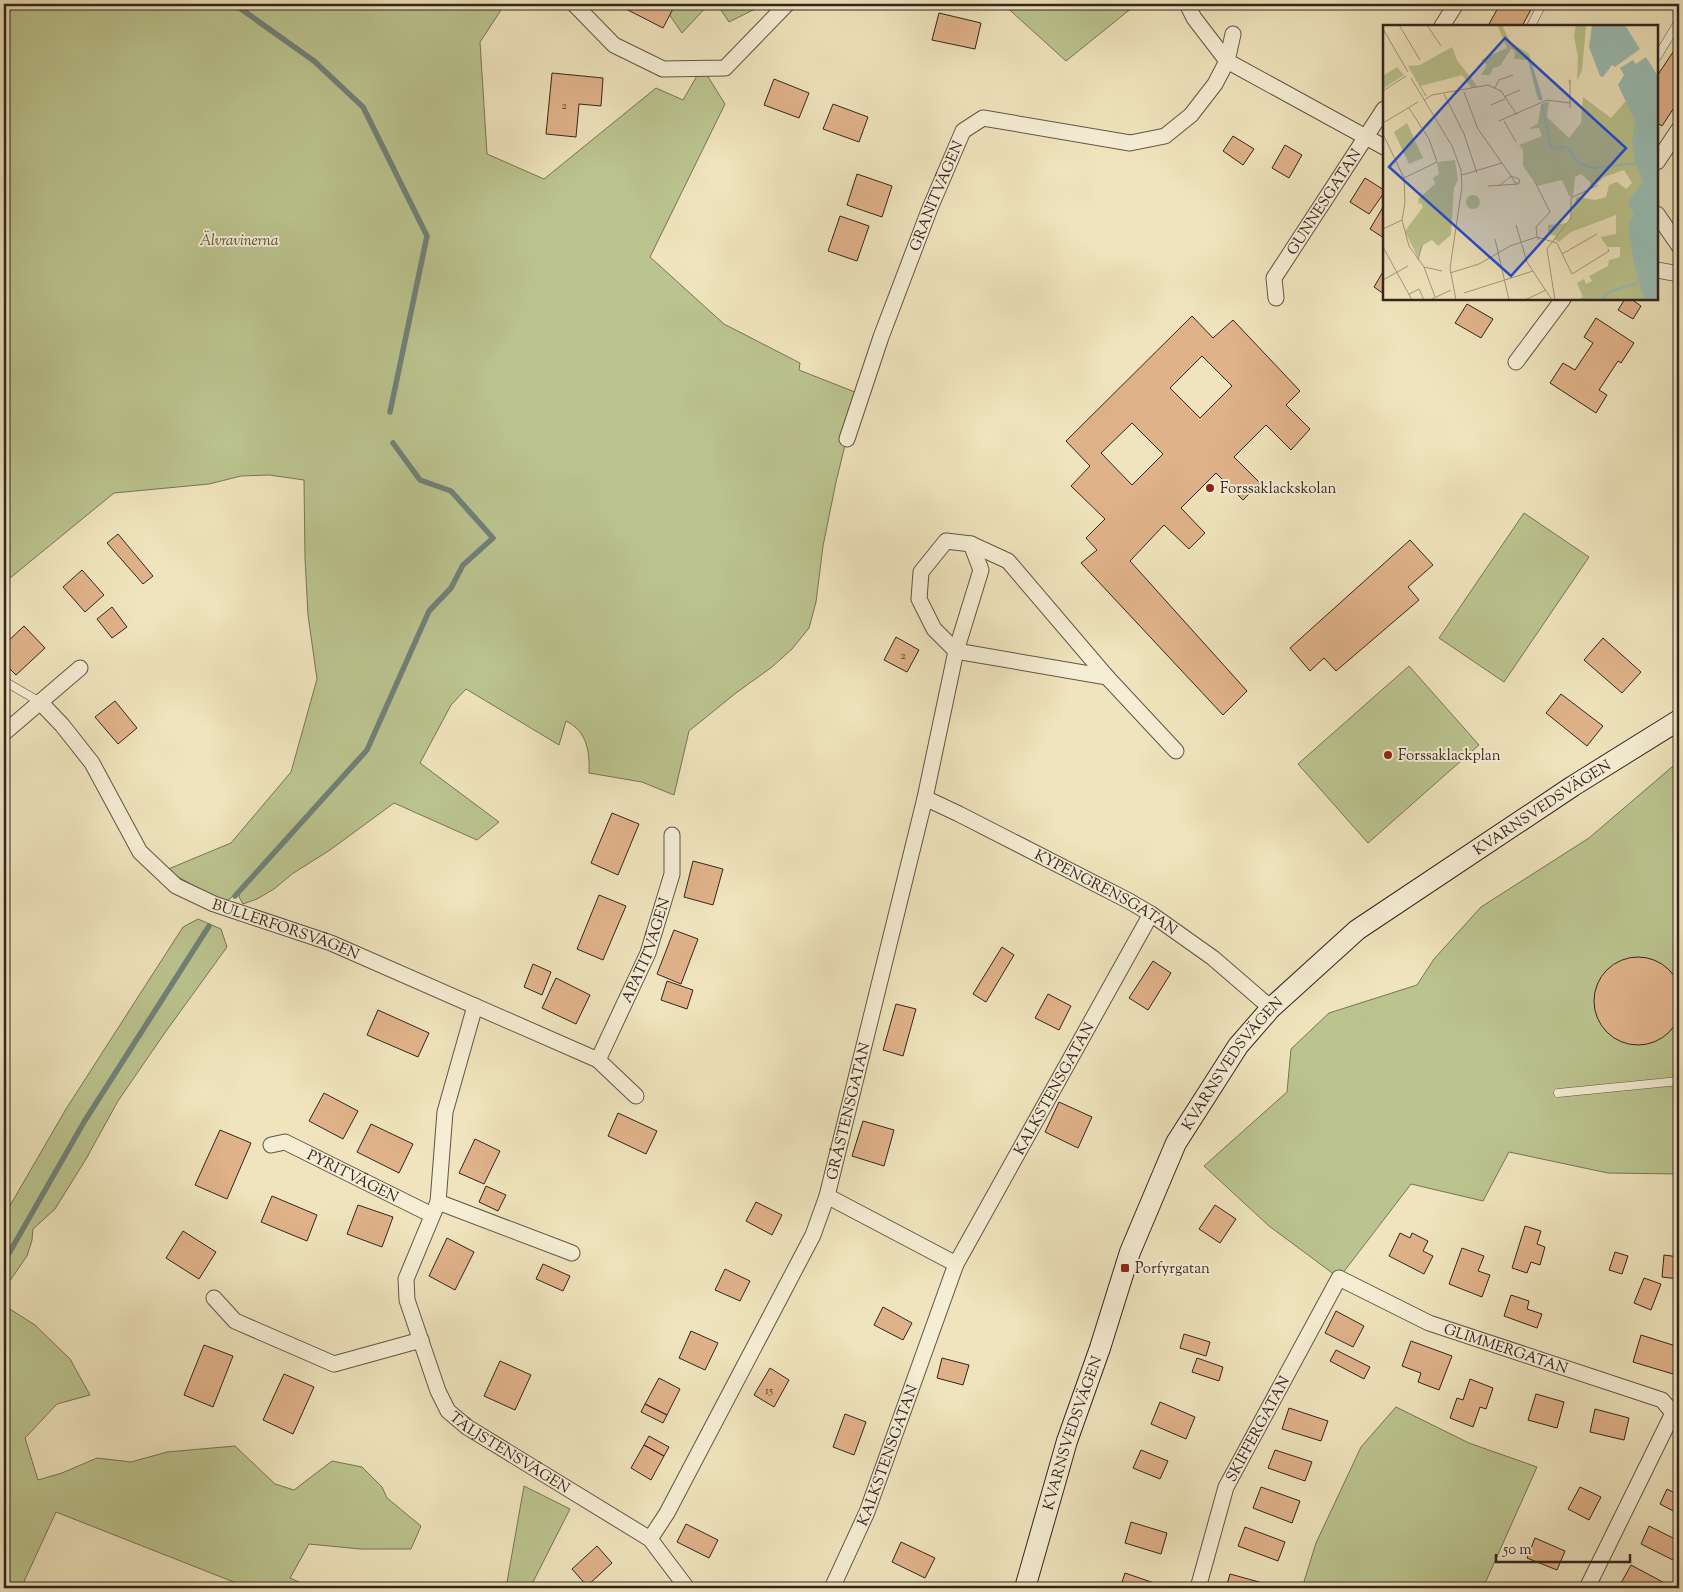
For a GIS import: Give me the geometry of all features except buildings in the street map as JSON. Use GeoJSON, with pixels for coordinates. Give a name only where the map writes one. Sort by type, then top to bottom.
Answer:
{"type":"FeatureCollection","features":[{"type":"Feature","properties":{"kind":"street"},"geometry":{"type":"LineString","coordinates":[[574,4],[614,45],[663,69],[725,68],[787,4]]}},
{"type":"Feature","properties":{"kind":"street"},"geometry":{"type":"LineString","coordinates":[[1187,4],[1194,18],[1227,61],[1383,147]]}},
{"type":"Feature","properties":{"kind":"street"},"geometry":{"type":"LineString","coordinates":[[1443,25],[1456,4]]}},
{"type":"Feature","properties":{"kind":"street","name":"GRANITVÄGEN"},"geometry":{"type":"LineString","coordinates":[[847,439],[880,337],[930,208],[963,131],[983,118],[1130,143],[1164,136],[1192,115],[1215,84],[1227,61],[1233,34]]}},
{"type":"Feature","properties":{"kind":"street","name":"GUNNESGATAN"},"geometry":{"type":"LineString","coordinates":[[1276,298],[1274,278],[1383,110]]}},
{"type":"Feature","properties":{"kind":"street"},"geometry":{"type":"LineString","coordinates":[[1658,160],[1679,129]]}},
{"type":"Feature","properties":{"kind":"street"},"geometry":{"type":"LineString","coordinates":[[1658,215],[1679,246]]}},
{"type":"Feature","properties":{"kind":"street"},"geometry":{"type":"LineString","coordinates":[[1658,270],[1679,274]]}},
{"type":"Feature","properties":{"kind":"street"},"geometry":{"type":"LineString","coordinates":[[1516,362],[1562,300]]}},
{"type":"Feature","properties":{"kind":"street"},"geometry":{"type":"LineString","coordinates":[[1107,677],[956,651],[934,629],[919,600],[921,572],[946,541],[971,544],[1008,561],[1107,677],[1176,751]]}},
{"type":"Feature","properties":{"kind":"street","name":"GRÅSTENSGATAN"},"geometry":{"type":"LineString","coordinates":[[650,1539],[667,1513],[808,1243],[827,1196],[925,798],[956,651],[981,570],[971,544]]}},
{"type":"Feature","properties":{"kind":"street"},"geometry":{"type":"LineString","coordinates":[[4,733],[80,668]]}},
{"type":"Feature","properties":{"kind":"street","name":"BULLERFORSVÄGEN"},"geometry":{"type":"LineString","coordinates":[[40,702],[62,725],[92,764],[140,852],[176,886],[214,904],[331,943],[598,1060],[636,1096]]}},
{"type":"Feature","properties":{"kind":"street","name":"KVARNSVEDSVÄGEN"},"geometry":{"type":"LineString","coordinates":[[1025,1588],[1066,1441],[1100,1348],[1125,1268],[1176,1143],[1238,1046],[1271,1008],[1357,930],[1573,786],[1679,720]]}},
{"type":"Feature","properties":{"kind":"street","name":"KYPENGRENSGATAN"},"geometry":{"type":"LineString","coordinates":[[925,798],[1129,901],[1151,914],[1213,958],[1271,1008]]}},
{"type":"Feature","properties":{"kind":"street","name":"APATITVÄGEN"},"geometry":{"type":"LineString","coordinates":[[598,1060],[648,953],[672,874],[672,835]]}},
{"type":"Feature","properties":{"kind":"street","name":"KALKSTENSGATAN"},"geometry":{"type":"LineString","coordinates":[[832,1588],[867,1512],[956,1264],[1151,914]]}},
{"type":"Feature","properties":{"kind":"street","name":"TÄLJSTENSVÄGEN"},"geometry":{"type":"LineString","coordinates":[[475,1006],[445,1112],[435,1209],[406,1278],[407,1300],[438,1391],[448,1411],[467,1427],[650,1539],[687,1588]]}},
{"type":"Feature","properties":{"kind":"street","name":"PYRITVÄGEN"},"geometry":{"type":"LineString","coordinates":[[271,1145],[285,1142],[435,1209],[572,1253]]}},
{"type":"Feature","properties":{"kind":"street"},"geometry":{"type":"LineString","coordinates":[[827,1196],[956,1264]]}},
{"type":"Feature","properties":{"kind":"street","name":"GLIMMERGATAN"},"geometry":{"type":"LineString","coordinates":[[1339,1278],[1429,1323],[1662,1400],[1676,1410]]}},
{"type":"Feature","properties":{"kind":"street","name":"SKIFFERGATAN"},"geometry":{"type":"LineString","coordinates":[[1198,1588],[1226,1487],[1339,1278]]}},
{"type":"Feature","properties":{"kind":"street"},"geometry":{"type":"LineString","coordinates":[[214,1298],[235,1321],[334,1364],[421,1340]]}},
{"type":"Feature","properties":{"kind":"street"},"geometry":{"type":"LineString","coordinates":[[1587,1588],[1676,1410]]}},
{"type":"Feature","properties":{"kind":"lane"},"geometry":{"type":"LineString","coordinates":[[1532,25],[1542,4]]}},
{"type":"Feature","properties":{"kind":"lane"},"geometry":{"type":"LineString","coordinates":[[1658,55],[1679,21]]}},
{"type":"Feature","properties":{"kind":"lane","name":"BULLERFORSVÄGEN"},"geometry":{"type":"LineString","coordinates":[[4,681],[40,702]]}},
{"type":"Feature","properties":{"kind":"lane"},"geometry":{"type":"LineString","coordinates":[[1558,1093],[1679,1081]]}},
{"type":"Feature","properties":{"kind":"green space","name":"Älvravinerna"},"geometry":{"type":"Polygon","coordinates":[[[4,4],[505,4],[480,42],[487,154],[544,179],[656,88],[683,100],[702,67],[725,104],[650,257],[724,324],[800,363],[799,370],[860,394],[836,482],[823,546],[816,602],[809,628],[792,649],[772,667],[689,731],[674,795],[642,782],[589,773],[589,757],[586,743],[579,730],[573,725],[566,721],[559,745],[466,689],[451,705],[420,763],[499,822],[477,840],[394,803],[330,850],[292,874],[274,889],[257,899],[243,904],[239,897],[240,891],[224,903],[166,870],[231,843],[291,772],[317,679],[308,615],[304,480],[269,475],[241,476],[209,484],[114,493],[4,583],[4,4]]]}},
{"type":"Feature","properties":{"kind":"green space"},"geometry":{"type":"Polygon","coordinates":[[[662,4],[709,4],[682,33],[662,4]]]}},
{"type":"Feature","properties":{"kind":"green space"},"geometry":{"type":"Polygon","coordinates":[[[717,4],[765,4],[729,22],[717,4]]]}},
{"type":"Feature","properties":{"kind":"green space"},"geometry":{"type":"Polygon","coordinates":[[[1003,4],[1131,4],[1133,7],[1066,61],[1003,4]]]}},
{"type":"Feature","properties":{"kind":"green space"},"geometry":{"type":"Polygon","coordinates":[[[1524,513],[1589,557],[1504,682],[1439,638],[1524,513]]]}},
{"type":"Feature","properties":{"kind":"green space","name":"Forssaklackplan"},"geometry":{"type":"Polygon","coordinates":[[[1409,666],[1479,745],[1368,843],[1298,764],[1409,666]]]}},
{"type":"Feature","properties":{"kind":"green space"},"geometry":{"type":"Polygon","coordinates":[[[1679,761],[1679,1174],[1608,1173],[1509,1152],[1483,1201],[1411,1184],[1339,1278],[1269,1226],[1204,1166],[1287,1092],[1291,1049],[1329,1013],[1417,985],[1434,959],[1481,907],[1589,838],[1679,761]]]}},
{"type":"Feature","properties":{"kind":"green space"},"geometry":{"type":"Polygon","coordinates":[[[198,919],[221,929],[227,947],[118,1101],[86,1159],[55,1209],[33,1229],[27,1256],[5,1288],[5,1306],[35,1325],[70,1359],[90,1395],[57,1404],[25,1438],[38,1480],[62,1473],[97,1458],[131,1462],[167,1452],[235,1446],[275,1484],[294,1490],[332,1461],[362,1467],[382,1487],[387,1498],[421,1526],[411,1549],[360,1549],[309,1544],[290,1578],[313,1588],[249,1588],[56,1512],[21,1588],[4,1588],[4,1220],[8,1209],[66,1109],[183,927],[198,919]]]}},
{"type":"Feature","properties":{"kind":"green space"},"geometry":{"type":"Polygon","coordinates":[[[1396,1407],[1469,1443],[1537,1467],[1483,1588],[1302,1588],[1316,1543],[1361,1447],[1396,1407]]]}},
{"type":"Feature","properties":{"kind":"green space"},"geometry":{"type":"Polygon","coordinates":[[[524,1486],[570,1509],[533,1582],[534,1588],[506,1588],[524,1486]]]}},
{"type":"Feature","properties":{"kind":"waterway"},"geometry":{"type":"LineString","coordinates":[[234,4],[314,61],[363,107],[427,236],[390,412]]}},
{"type":"Feature","properties":{"kind":"waterway"},"geometry":{"type":"LineString","coordinates":[[235,896],[367,750],[429,611],[451,588],[463,565],[493,538],[451,491],[420,480],[393,443]]}},
{"type":"Feature","properties":{"kind":"waterway"},"geometry":{"type":"LineString","coordinates":[[4,1262],[84,1122],[209,926]]}},
{"type":"Feature","properties":{"kind":"place","name":"Forssaklackskolan"},"geometry":{"type":"Point","coordinates":[1210,488]}},
{"type":"Feature","properties":{"kind":"place","name":"Forssaklackplan"},"geometry":{"type":"Point","coordinates":[1388,755]}},
{"type":"Feature","properties":{"kind":"place","name":"Porfyrgatan"},"geometry":{"type":"Point","coordinates":[1125,1268]}}]}
